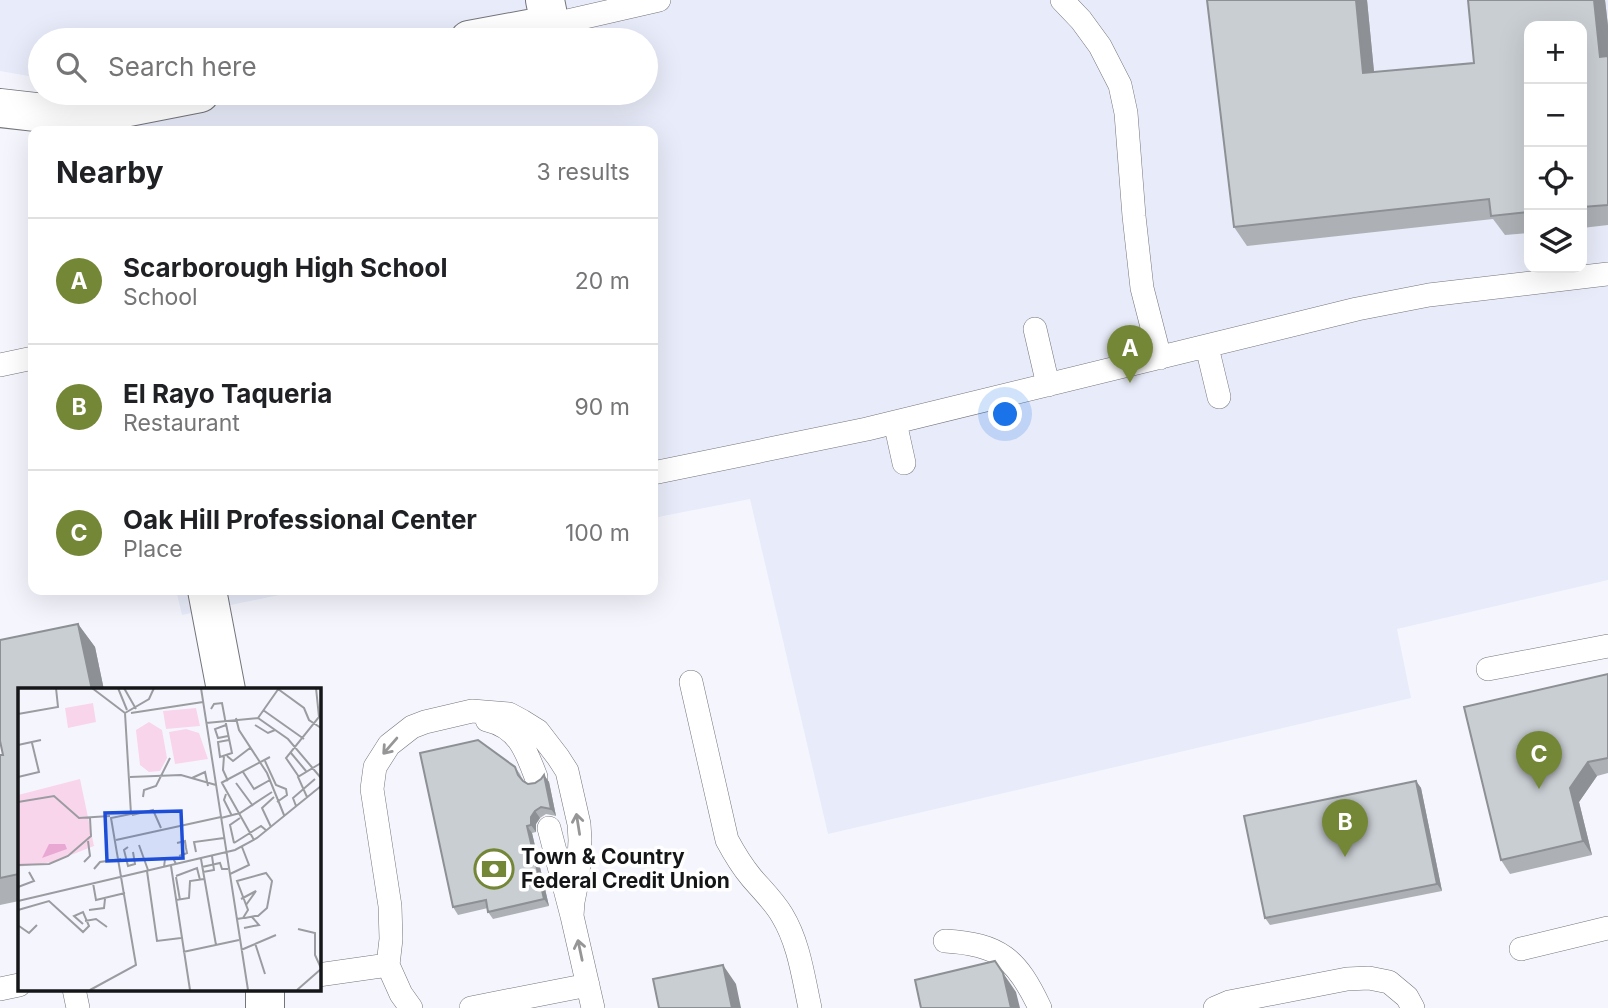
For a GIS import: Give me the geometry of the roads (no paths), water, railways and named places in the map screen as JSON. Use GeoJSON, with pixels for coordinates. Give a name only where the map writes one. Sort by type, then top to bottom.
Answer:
{"type":"FeatureCollection","features":[{"type":"Feature","properties":{"kind":"street"},"geometry":{"type":"LineString","coordinates":[[523,28],[550,22]]}},
{"type":"Feature","properties":{"kind":"street"},"geometry":{"type":"LineString","coordinates":[[0,108],[77,115],[142,105]]}},
{"type":"Feature","properties":{"kind":"street"},"geometry":{"type":"LineString","coordinates":[[208,595],[226,688]]}},
{"type":"Feature","properties":{"kind":"street"},"geometry":{"type":"LineString","coordinates":[[265,990],[265,1008]]}},
{"type":"Feature","properties":{"kind":"lane"},"geometry":{"type":"LineString","coordinates":[[550,22],[659,0]]}},
{"type":"Feature","properties":{"kind":"lane"},"geometry":{"type":"LineString","coordinates":[[1062,0],[1082,20],[1100,46],[1119,85],[1126,113],[1142,288],[1160,358]]}},
{"type":"Feature","properties":{"kind":"lane"},"geometry":{"type":"LineString","coordinates":[[658,472],[895,422],[1357,309],[1429,295],[1608,274]]}},
{"type":"Feature","properties":{"kind":"lane"},"geometry":{"type":"LineString","coordinates":[[1035,328],[1048,385]]}},
{"type":"Feature","properties":{"kind":"lane"},"geometry":{"type":"LineString","coordinates":[[1207,347],[1219,397]]}},
{"type":"Feature","properties":{"kind":"lane"},"geometry":{"type":"LineString","coordinates":[[0,365],[28,359]]}},
{"type":"Feature","properties":{"kind":"lane"},"geometry":{"type":"LineString","coordinates":[[895,422],[904,463]]}},
{"type":"Feature","properties":{"kind":"lane"},"geometry":{"type":"LineString","coordinates":[[1488,669],[1608,646]]}},
{"type":"Feature","properties":{"kind":"lane"},"geometry":{"type":"LineString","coordinates":[[691,682],[727,840],[738,860],[782,914],[798,953],[810,1008]]}},
{"type":"Feature","properties":{"kind":"lane"},"geometry":{"type":"LineString","coordinates":[[411,1008],[401,994],[388,965],[391,939],[390,906],[372,789],[375,767],[389,745],[412,727],[472,711],[509,715],[538,731],[567,771],[579,824],[578,877],[572,916]]}},
{"type":"Feature","properties":{"kind":"lane"},"geometry":{"type":"LineString","coordinates":[[449,716],[498,723],[514,734],[526,748],[537,777]]}},
{"type":"Feature","properties":{"kind":"lane"},"geometry":{"type":"LineString","coordinates":[[549,828],[593,1008]]}},
{"type":"Feature","properties":{"kind":"lane"},"geometry":{"type":"LineString","coordinates":[[1521,949],[1608,928]]}},
{"type":"Feature","properties":{"kind":"lane"},"geometry":{"type":"LineString","coordinates":[[944,941],[966,942],[995,950],[1009,960],[1029,984],[1040,1008]]}},
{"type":"Feature","properties":{"kind":"lane"},"geometry":{"type":"LineString","coordinates":[[320,975],[388,965]]}},
{"type":"Feature","properties":{"kind":"lane"},"geometry":{"type":"LineString","coordinates":[[1215,1008],[1228,1002],[1347,979],[1369,978],[1389,982],[1407,997],[1413,1008]]}},
{"type":"Feature","properties":{"kind":"lane"},"geometry":{"type":"LineString","coordinates":[[0,989],[18,985]]}},
{"type":"Feature","properties":{"kind":"lane"},"geometry":{"type":"LineString","coordinates":[[471,1008],[588,985]]}},
{"type":"Feature","properties":{"kind":"lane"},"geometry":{"type":"LineString","coordinates":[[74,990],[78,1008]]}},
{"type":"Feature","properties":{"kind":"place","name":"Scarborough High School"},"geometry":{"type":"Point","coordinates":[1130,383]}},
{"type":"Feature","properties":{"kind":"place","name":"Oak Hill Professional Center"},"geometry":{"type":"Point","coordinates":[1539,789]}},
{"type":"Feature","properties":{"kind":"place","name":"El Rayo Taqueria"},"geometry":{"type":"Point","coordinates":[1345,857]}},
{"type":"Feature","properties":{"kind":"place","name":"Town & Country Federal Credit Union"},"geometry":{"type":"Point","coordinates":[494,869]}}]}
